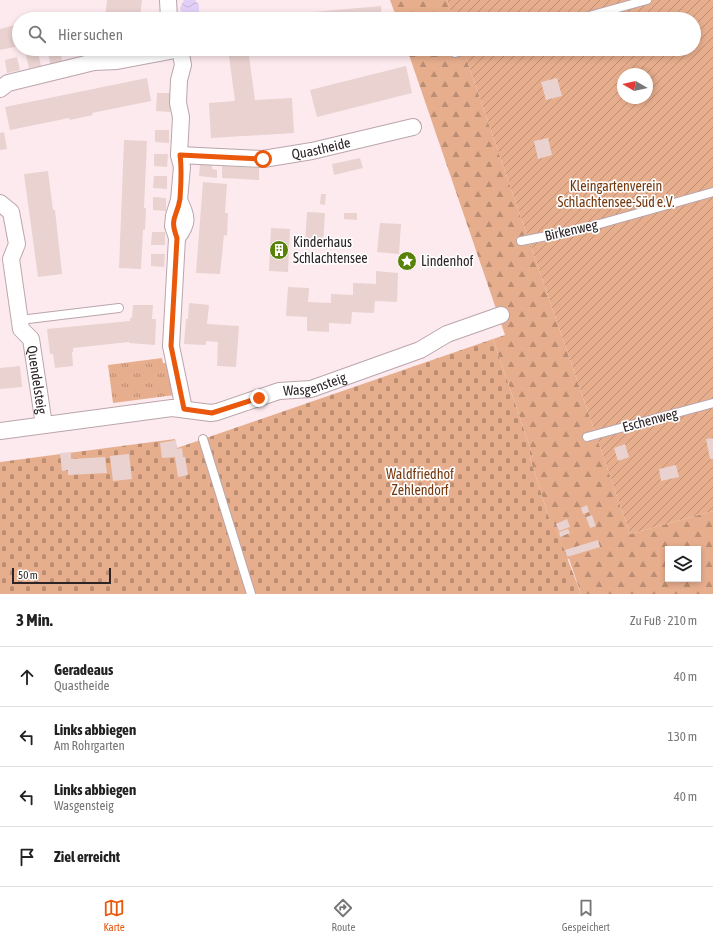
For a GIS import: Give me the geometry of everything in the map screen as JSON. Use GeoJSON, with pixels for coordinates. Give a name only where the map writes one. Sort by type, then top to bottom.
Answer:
{"type":"FeatureCollection","features":[{"type":"Feature","properties":{"kind":"street"},"geometry":{"type":"LineString","coordinates":[[0,89],[8,82],[94,62],[117,61],[142,56]]}},
{"type":"Feature","properties":{"kind":"street"},"geometry":{"type":"LineString","coordinates":[[177,56],[183,65],[178,103],[181,117],[180,155],[182,167],[179,200],[186,215],[186,227],[177,238],[171,346],[184,409]]}},
{"type":"Feature","properties":{"kind":"street","name":"Quastheide"},"geometry":{"type":"LineString","coordinates":[[180,155],[263,159],[312,151],[413,127]]}},
{"type":"Feature","properties":{"kind":"street","name":"Quendelsteig"},"geometry":{"type":"LineString","coordinates":[[0,202],[11,212],[17,244],[11,259],[21,329],[31,339],[44,425]]}},
{"type":"Feature","properties":{"kind":"street","name":"Wasgensteig"},"geometry":{"type":"LineString","coordinates":[[0,431],[172,408],[212,413],[279,391],[311,389],[420,350],[446,334],[501,315]]}},
{"type":"Feature","properties":{"kind":"lane"},"geometry":{"type":"LineString","coordinates":[[603,12],[647,0]]}},
{"type":"Feature","properties":{"kind":"lane","name":"Birkenweg"},"geometry":{"type":"LineString","coordinates":[[521,241],[578,230],[713,192]]}},
{"type":"Feature","properties":{"kind":"lane"},"geometry":{"type":"LineString","coordinates":[[20,320],[119,308]]}},
{"type":"Feature","properties":{"kind":"lane","name":"Eschenweg"},"geometry":{"type":"LineString","coordinates":[[587,438],[713,403]]}},
{"type":"Feature","properties":{"kind":"lane"},"geometry":{"type":"LineString","coordinates":[[203,439],[251,594]]}},
{"type":"Feature","properties":{"kind":"green space"},"geometry":{"type":"Polygon","coordinates":[[[390,0],[447,0],[451,12],[394,12],[390,0]]]}},
{"type":"Feature","properties":{"kind":"green space","name":"Kleingartenverein Schlachtensee-Süd e.V."},"geometry":{"type":"Polygon","coordinates":[[[447,0],[713,0],[713,511],[630,534],[465,56],[701,56],[701,12],[451,12],[447,0]]]}},
{"type":"Feature","properties":{"kind":"green space"},"geometry":{"type":"Polygon","coordinates":[[[409,56],[465,56],[630,534],[713,511],[713,594],[581,594],[569,559],[567,559],[553,521],[550,521],[530,458],[533,456],[493,339],[505,335],[409,56]]]}},
{"type":"Feature","properties":{"kind":"green space","name":"Waldfriedhof Zehlendorf"},"geometry":{"type":"Polygon","coordinates":[[[493,339],[533,456],[530,458],[550,521],[553,521],[581,594],[0,594],[0,462],[175,439],[177,448],[493,339]]]}},
{"type":"Feature","properties":{"kind":"green space"},"geometry":{"type":"Polygon","coordinates":[[[162,358],[163,363],[169,363],[175,395],[113,403],[108,365],[162,358]]]}},
{"type":"Feature","properties":{"kind":"water"},"geometry":{"type":"Polygon","coordinates":[[[184,0],[195,0],[199,5],[199,12],[181,12],[180,8],[184,0]]]}},
{"type":"Feature","properties":{"kind":"building"},"geometry":{"type":"Polygon","coordinates":[[[107,0],[142,0],[141,12],[106,12],[107,0]]]}},
{"type":"Feature","properties":{"kind":"building"},"geometry":{"type":"Polygon","coordinates":[[[381,6],[381,12],[313,12],[381,6]]]}},
{"type":"Feature","properties":{"kind":"building"},"geometry":{"type":"Polygon","coordinates":[[[12,26],[12,47],[0,50],[0,29],[12,26]]]}},
{"type":"Feature","properties":{"kind":"building"},"geometry":{"type":"Polygon","coordinates":[[[26,56],[39,56],[41,66],[29,68],[26,56]]]}},
{"type":"Feature","properties":{"kind":"building"},"geometry":{"type":"Polygon","coordinates":[[[49,56],[61,56],[62,61],[50,64],[49,56]]]}},
{"type":"Feature","properties":{"kind":"building"},"geometry":{"type":"Polygon","coordinates":[[[229,56],[249,56],[255,100],[292,98],[294,133],[211,138],[209,103],[235,101],[229,56]]]}},
{"type":"Feature","properties":{"kind":"building"},"geometry":{"type":"Polygon","coordinates":[[[17,57],[20,70],[7,73],[5,60],[17,57]]]}},
{"type":"Feature","properties":{"kind":"building"},"geometry":{"type":"Polygon","coordinates":[[[406,66],[412,93],[317,117],[310,90],[406,66]]]}},
{"type":"Feature","properties":{"kind":"building"},"geometry":{"type":"Polygon","coordinates":[[[147,78],[151,101],[92,113],[93,115],[70,120],[69,118],[10,130],[5,107],[147,78]]]}},
{"type":"Feature","properties":{"kind":"building"},"geometry":{"type":"Polygon","coordinates":[[[557,78],[562,96],[546,100],[541,82],[557,78]]]}},
{"type":"Feature","properties":{"kind":"building"},"geometry":{"type":"Polygon","coordinates":[[[157,93],[171,93],[170,112],[156,111],[157,93]]]}},
{"type":"Feature","properties":{"kind":"building"},"geometry":{"type":"Polygon","coordinates":[[[155,130],[169,130],[169,143],[155,142],[155,130]]]}},
{"type":"Feature","properties":{"kind":"building"},"geometry":{"type":"Polygon","coordinates":[[[4,132],[7,149],[0,150],[0,133],[4,132]]]}},
{"type":"Feature","properties":{"kind":"building"},"geometry":{"type":"Polygon","coordinates":[[[548,138],[552,155],[538,159],[534,141],[548,138]]]}},
{"type":"Feature","properties":{"kind":"building"},"geometry":{"type":"Polygon","coordinates":[[[124,140],[147,141],[144,208],[146,208],[145,230],[143,230],[141,269],[119,268],[124,140]]]}},
{"type":"Feature","properties":{"kind":"building"},"geometry":{"type":"Polygon","coordinates":[[[154,154],[168,154],[167,167],[154,166],[154,154]]]}},
{"type":"Feature","properties":{"kind":"building"},"geometry":{"type":"Polygon","coordinates":[[[360,158],[363,168],[334,175],[332,164],[360,158]]]}},
{"type":"Feature","properties":{"kind":"building"},"geometry":{"type":"Polygon","coordinates":[[[200,164],[212,165],[212,169],[217,170],[217,178],[199,176],[200,164]]]}},
{"type":"Feature","properties":{"kind":"building"},"geometry":{"type":"Polygon","coordinates":[[[222,166],[259,168],[259,180],[222,178],[222,166]]]}},
{"type":"Feature","properties":{"kind":"building"},"geometry":{"type":"Polygon","coordinates":[[[48,171],[53,210],[55,210],[62,274],[38,277],[24,174],[48,171]]]}},
{"type":"Feature","properties":{"kind":"building"},"geometry":{"type":"Polygon","coordinates":[[[154,176],[167,176],[167,189],[153,188],[154,176]]]}},
{"type":"Feature","properties":{"kind":"building"},"geometry":{"type":"Polygon","coordinates":[[[203,182],[227,184],[225,213],[228,213],[227,236],[224,235],[220,274],[196,273],[203,182]]]}},
{"type":"Feature","properties":{"kind":"building"},"geometry":{"type":"Polygon","coordinates":[[[321,194],[326,194],[325,205],[320,204],[321,194]]]}},
{"type":"Feature","properties":{"kind":"building"},"geometry":{"type":"Polygon","coordinates":[[[153,197],[166,198],[166,211],[153,210],[153,197]]]}},
{"type":"Feature","properties":{"kind":"building"},"geometry":{"type":"Polygon","coordinates":[[[307,212],[325,213],[323,245],[305,243],[307,212]]]}},
{"type":"Feature","properties":{"kind":"building"},"geometry":{"type":"Polygon","coordinates":[[[344,213],[357,213],[357,220],[344,219],[344,213]]]}},
{"type":"Feature","properties":{"kind":"building"},"geometry":{"type":"Polygon","coordinates":[[[380,223],[401,224],[399,254],[377,252],[380,223]]]}},
{"type":"Feature","properties":{"kind":"building","name":"Kinderhaus Schlachtensee"},"geometry":{"type":"Polygon","coordinates":[[[271,228],[290,229],[288,272],[269,271],[271,228]]]}},
{"type":"Feature","properties":{"kind":"building"},"geometry":{"type":"Polygon","coordinates":[[[152,232],[165,232],[165,245],[151,245],[152,232]]]}},
{"type":"Feature","properties":{"kind":"building"},"geometry":{"type":"Polygon","coordinates":[[[151,254],[165,254],[164,267],[151,266],[151,254]]]}},
{"type":"Feature","properties":{"kind":"building"},"geometry":{"type":"Polygon","coordinates":[[[376,271],[398,273],[397,302],[375,301],[374,313],[352,312],[351,324],[329,323],[329,332],[307,331],[307,317],[286,316],[288,287],[309,288],[308,302],[331,303],[331,294],[353,295],[353,283],[376,284],[376,271]]]}},
{"type":"Feature","properties":{"kind":"building"},"geometry":{"type":"Polygon","coordinates":[[[189,303],[209,305],[207,324],[239,326],[236,367],[217,366],[218,342],[206,341],[206,345],[184,344],[189,303]]]}},
{"type":"Feature","properties":{"kind":"building"},"geometry":{"type":"Polygon","coordinates":[[[133,305],[153,305],[152,319],[156,319],[155,345],[129,342],[73,348],[73,366],[55,368],[53,354],[50,354],[47,329],[130,321],[130,318],[132,318],[133,305]]]}},
{"type":"Feature","properties":{"kind":"building"},"geometry":{"type":"Polygon","coordinates":[[[20,366],[22,387],[0,389],[0,368],[20,366]]]}},
{"type":"Feature","properties":{"kind":"building"},"geometry":{"type":"Polygon","coordinates":[[[713,438],[713,459],[710,459],[706,439],[713,438]]]}},
{"type":"Feature","properties":{"kind":"building"},"geometry":{"type":"Polygon","coordinates":[[[176,440],[177,449],[182,448],[188,475],[178,477],[175,457],[162,458],[160,443],[176,440]]]}},
{"type":"Feature","properties":{"kind":"building"},"geometry":{"type":"Polygon","coordinates":[[[625,444],[629,457],[618,461],[614,448],[625,444]]]}},
{"type":"Feature","properties":{"kind":"building"},"geometry":{"type":"Polygon","coordinates":[[[71,452],[71,459],[105,457],[107,473],[68,475],[68,470],[62,471],[60,453],[71,452]]]}},
{"type":"Feature","properties":{"kind":"building"},"geometry":{"type":"Polygon","coordinates":[[[129,454],[132,479],[113,481],[110,456],[129,454]]]}},
{"type":"Feature","properties":{"kind":"building"},"geometry":{"type":"Polygon","coordinates":[[[676,465],[679,477],[661,481],[659,469],[676,465]]]}},
{"type":"Feature","properties":{"kind":"building"},"geometry":{"type":"Polygon","coordinates":[[[587,505],[589,512],[583,514],[581,508],[587,505]]]}},
{"type":"Feature","properties":{"kind":"building"},"geometry":{"type":"Polygon","coordinates":[[[592,515],[596,526],[590,528],[586,517],[592,515]]]}},
{"type":"Feature","properties":{"kind":"building"},"geometry":{"type":"Polygon","coordinates":[[[567,519],[570,527],[559,531],[556,524],[567,519]]]}},
{"type":"Feature","properties":{"kind":"building"},"geometry":{"type":"Polygon","coordinates":[[[568,529],[570,533],[560,537],[559,532],[568,529]]]}},
{"type":"Feature","properties":{"kind":"building"},"geometry":{"type":"Polygon","coordinates":[[[598,540],[600,547],[567,557],[565,550],[598,540]]]}},
{"type":"Feature","properties":{"kind":"place","name":"Kinderhaus Schlachtensee"},"geometry":{"type":"Point","coordinates":[279,250]}},
{"type":"Feature","properties":{"kind":"place","name":"Lindenhof"},"geometry":{"type":"Point","coordinates":[407,261]}},
{"type":"Feature","properties":{"kind":"route"},"geometry":{"type":"LineString","coordinates":[[259,398],[212,413],[184,409],[183,396],[171,346],[177,238],[173,226],[174,216],[179,200],[182,167],[180,155],[263,159]]}}]}
